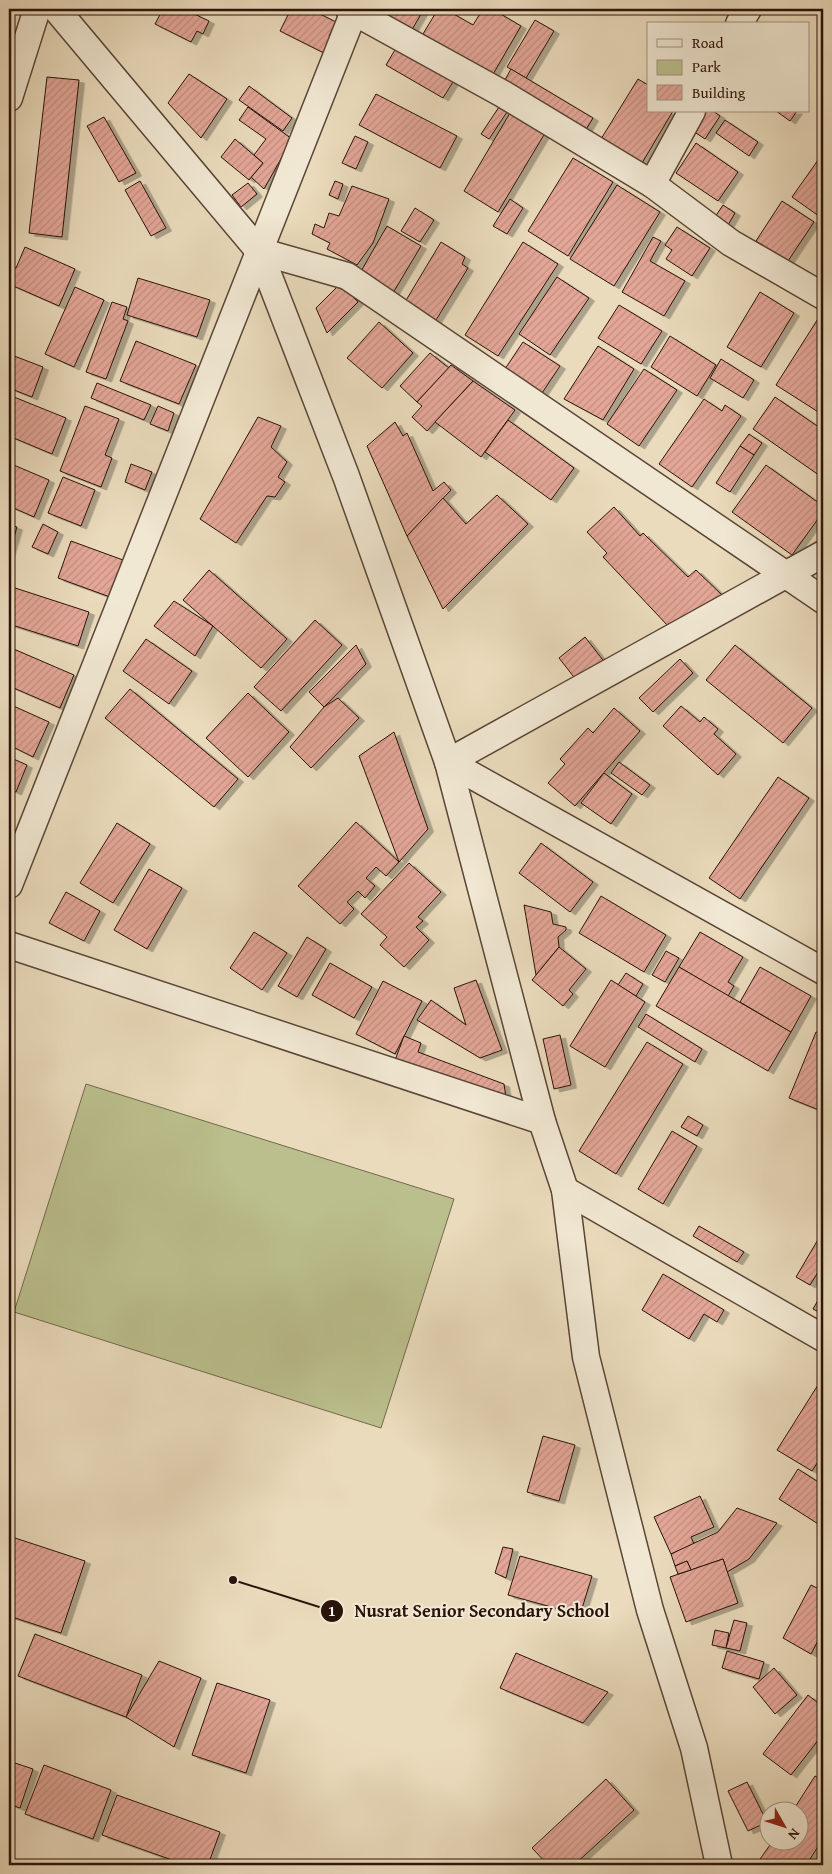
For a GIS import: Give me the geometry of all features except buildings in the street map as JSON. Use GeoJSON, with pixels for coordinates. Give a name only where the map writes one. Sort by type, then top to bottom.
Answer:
{"type":"FeatureCollection","features":[{"type":"Feature","properties":{"kind":"street"},"geometry":{"type":"LineString","coordinates":[[9,98],[37,9]]}},
{"type":"Feature","properties":{"kind":"street"},"geometry":{"type":"LineString","coordinates":[[56,9],[259,251],[346,476],[448,762],[542,1121],[565,1190],[586,1357],[650,1610],[694,1748],[719,1865]]}},
{"type":"Feature","properties":{"kind":"street"},"geometry":{"type":"LineString","coordinates":[[9,884],[353,9],[503,94],[652,184],[731,243],[823,296]]}},
{"type":"Feature","properties":{"kind":"street"},"geometry":{"type":"LineString","coordinates":[[740,22],[748,9]]}},
{"type":"Feature","properties":{"kind":"street"},"geometry":{"type":"LineString","coordinates":[[652,184],[691,112]]}},
{"type":"Feature","properties":{"kind":"street"},"geometry":{"type":"LineString","coordinates":[[259,251],[347,276],[823,600]]}},
{"type":"Feature","properties":{"kind":"street"},"geometry":{"type":"LineString","coordinates":[[448,762],[787,576],[823,554]]}},
{"type":"Feature","properties":{"kind":"street"},"geometry":{"type":"LineString","coordinates":[[448,762],[823,971]]}},
{"type":"Feature","properties":{"kind":"street"},"geometry":{"type":"LineString","coordinates":[[9,945],[542,1121]]}},
{"type":"Feature","properties":{"kind":"street"},"geometry":{"type":"LineString","coordinates":[[565,1190],[823,1338]]}},
{"type":"Feature","properties":{"kind":"green space"},"geometry":{"type":"Polygon","coordinates":[[[86,1084],[454,1199],[381,1428],[14,1312],[86,1084]]]}},
{"type":"Feature","properties":{"kind":"place","name":"Nusrat Senior Secondary School"},"geometry":{"type":"Point","coordinates":[233,1580]}}]}
